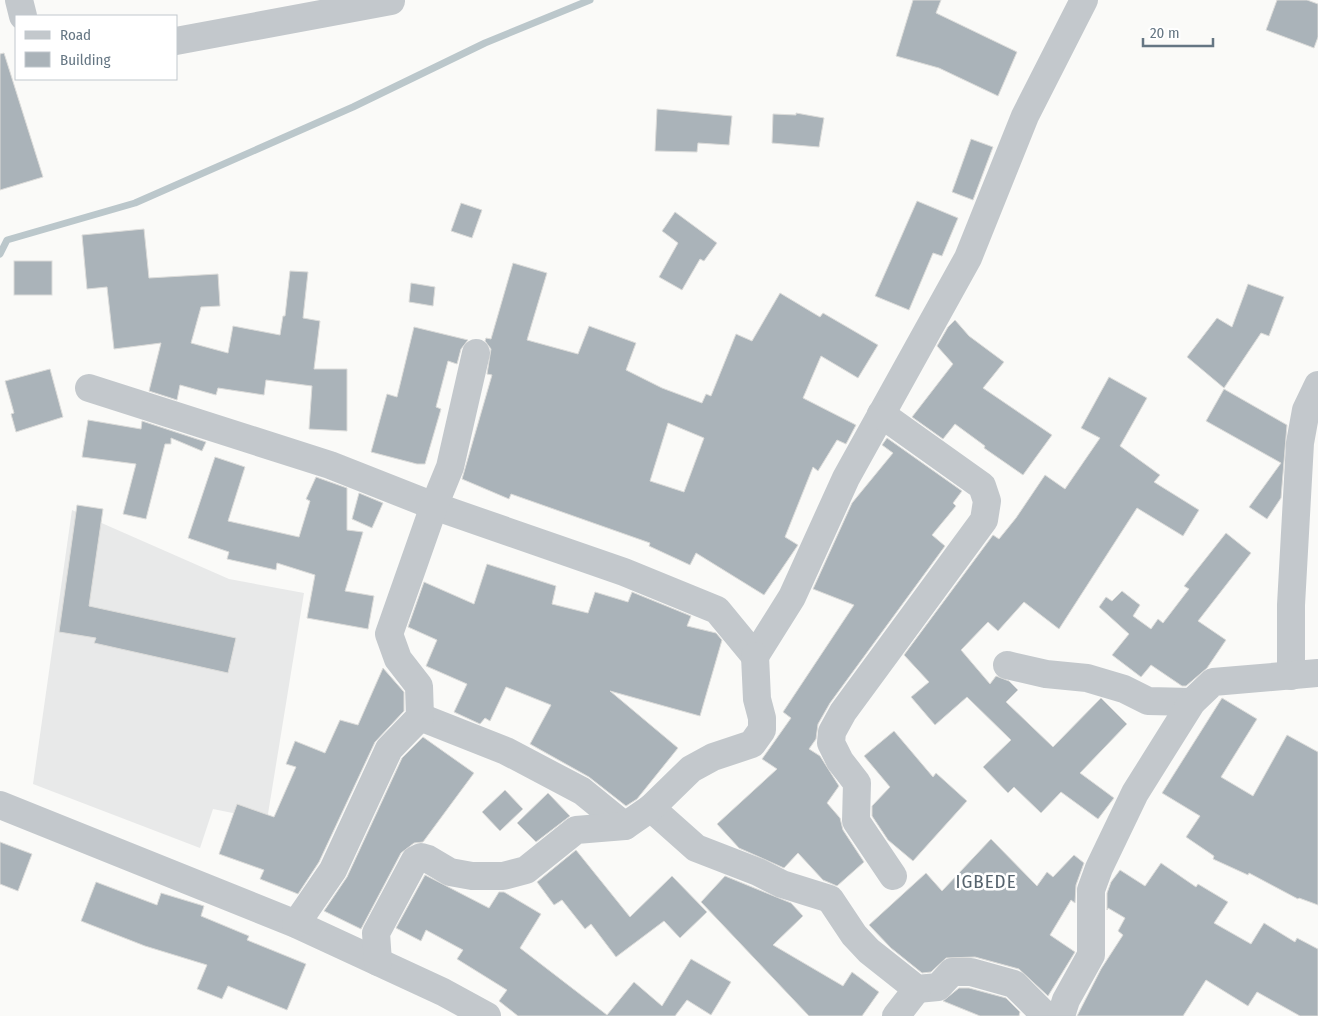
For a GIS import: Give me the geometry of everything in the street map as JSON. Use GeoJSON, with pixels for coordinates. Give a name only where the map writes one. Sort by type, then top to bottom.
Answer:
{"type":"FeatureCollection","features":[{"type":"Feature","properties":{"kind":"street"},"geometry":{"type":"LineString","coordinates":[[19,0],[23,15]]}},
{"type":"Feature","properties":{"kind":"street"},"geometry":{"type":"LineString","coordinates":[[378,962],[376,933],[415,860],[421,857],[450,872],[472,876],[503,876],[526,870],[576,830],[625,826],[651,808],[691,769],[713,757],[752,744],[762,730],[755,679],[755,656],[792,597],[846,478],[968,258],[1025,116],[1084,0]]}},
{"type":"Feature","properties":{"kind":"street"},"geometry":{"type":"LineString","coordinates":[[178,40],[391,1]]}},
{"type":"Feature","properties":{"kind":"street"},"geometry":{"type":"LineString","coordinates":[[296,924],[333,870],[389,749],[420,717],[420,686],[398,659],[389,634],[434,506],[450,467],[476,353]]}},
{"type":"Feature","properties":{"kind":"street"},"geometry":{"type":"LineString","coordinates":[[1291,676],[1291,605],[1300,443],[1306,410],[1318,385]]}},
{"type":"Feature","properties":{"kind":"street"},"geometry":{"type":"LineString","coordinates":[[89,388],[330,465],[434,506],[624,572],[717,610],[755,656]]}},
{"type":"Feature","properties":{"kind":"street"},"geometry":{"type":"LineString","coordinates":[[882,414],[982,486],[987,501],[984,520],[843,712],[832,732],[831,743],[840,761],[857,784],[856,821],[893,876]]}},
{"type":"Feature","properties":{"kind":"street"},"geometry":{"type":"LineString","coordinates":[[1007,665],[1046,674],[1087,678],[1124,689],[1148,701],[1192,702]]}},
{"type":"Feature","properties":{"kind":"street"},"geometry":{"type":"LineString","coordinates":[[1061,1016],[1066,1000],[1091,955],[1091,890],[1099,868],[1136,793],[1192,702],[1213,682],[1318,673]]}},
{"type":"Feature","properties":{"kind":"street"},"geometry":{"type":"LineString","coordinates":[[420,717],[506,751],[582,791],[625,826]]}},
{"type":"Feature","properties":{"kind":"street"},"geometry":{"type":"LineString","coordinates":[[0,805],[296,924],[443,992],[486,1016]]}},
{"type":"Feature","properties":{"kind":"street"},"geometry":{"type":"LineString","coordinates":[[651,808],[696,848],[758,872],[782,884],[830,899],[854,935],[864,946],[917,989],[938,987],[952,972],[971,972],[1014,984],[1046,1016]]}},
{"type":"Feature","properties":{"kind":"street"},"geometry":{"type":"LineString","coordinates":[[896,1016],[917,989]]}},
{"type":"Feature","properties":{"kind":"shaded area"},"geometry":{"type":"Polygon","coordinates":[[[72,510],[229,579],[304,593],[267,820],[213,809],[200,848],[33,784],[72,510]]]}},
{"type":"Feature","properties":{"kind":"building"},"geometry":{"type":"Polygon","coordinates":[[[913,0],[941,0],[936,13],[1017,52],[998,96],[939,68],[896,56],[913,0]]]}},
{"type":"Feature","properties":{"kind":"building"},"geometry":{"type":"Polygon","coordinates":[[[1277,0],[1307,0],[1318,4],[1318,37],[1314,48],[1266,30],[1277,0]]]}},
{"type":"Feature","properties":{"kind":"building"},"geometry":{"type":"Polygon","coordinates":[[[4,53],[43,177],[0,190],[0,54],[4,53]]]}},
{"type":"Feature","properties":{"kind":"building"},"geometry":{"type":"Polygon","coordinates":[[[657,109],[732,116],[729,145],[698,143],[697,152],[655,151],[657,109]]]}},
{"type":"Feature","properties":{"kind":"building"},"geometry":{"type":"Polygon","coordinates":[[[796,113],[824,118],[819,147],[772,143],[773,114],[796,115],[796,113]]]}},
{"type":"Feature","properties":{"kind":"building"},"geometry":{"type":"Polygon","coordinates":[[[971,139],[993,147],[973,200],[952,192],[971,139]]]}},
{"type":"Feature","properties":{"kind":"building"},"geometry":{"type":"Polygon","coordinates":[[[917,201],[958,218],[942,256],[933,253],[909,310],[875,296],[917,201]]]}},
{"type":"Feature","properties":{"kind":"building"},"geometry":{"type":"Polygon","coordinates":[[[461,203],[482,210],[472,238],[451,231],[461,203]]]}},
{"type":"Feature","properties":{"kind":"building"},"geometry":{"type":"Polygon","coordinates":[[[675,212],[717,243],[704,261],[700,259],[682,290],[659,277],[678,243],[662,231],[675,212]]]}},
{"type":"Feature","properties":{"kind":"building"},"geometry":{"type":"Polygon","coordinates":[[[144,229],[149,278],[218,274],[220,306],[201,307],[191,343],[228,353],[233,326],[280,335],[283,316],[285,316],[290,271],[308,272],[303,318],[320,321],[314,369],[347,369],[347,431],[309,429],[312,386],[266,380],[264,395],[218,388],[216,395],[180,385],[177,400],[149,391],[161,343],[114,349],[107,287],[87,289],[82,235],[144,229]]]}},
{"type":"Feature","properties":{"kind":"building"},"geometry":{"type":"Polygon","coordinates":[[[14,261],[52,261],[52,295],[14,295],[14,261]]]}},
{"type":"Feature","properties":{"kind":"building"},"geometry":{"type":"Polygon","coordinates":[[[513,263],[547,273],[527,340],[578,354],[589,326],[636,343],[626,370],[662,388],[702,403],[706,394],[711,396],[736,334],[752,341],[780,293],[820,317],[823,313],[878,345],[858,378],[821,356],[803,398],[856,425],[846,444],[837,440],[818,471],[813,467],[785,537],[798,545],[764,595],[696,553],[690,565],[649,546],[650,543],[511,494],[509,499],[462,479],[492,375],[487,374],[491,349],[485,341],[486,338],[491,339],[513,263]],[[668,423],[650,481],[684,492],[704,438],[668,423]]]}},
{"type":"Feature","properties":{"kind":"building"},"geometry":{"type":"Polygon","coordinates":[[[411,283],[435,287],[433,306],[409,302],[411,283]]]}},
{"type":"Feature","properties":{"kind":"building"},"geometry":{"type":"Polygon","coordinates":[[[1248,284],[1284,297],[1269,336],[1261,333],[1224,388],[1187,357],[1217,318],[1232,327],[1248,284]]]}},
{"type":"Feature","properties":{"kind":"building"},"geometry":{"type":"Polygon","coordinates":[[[955,320],[969,336],[1004,362],[983,388],[1052,435],[1023,475],[984,448],[985,446],[955,424],[943,439],[912,417],[953,364],[937,346],[948,327],[955,320]]]}},
{"type":"Feature","properties":{"kind":"building"},"geometry":{"type":"Polygon","coordinates":[[[414,327],[468,340],[461,349],[457,364],[448,361],[436,407],[441,409],[425,464],[417,464],[371,452],[387,394],[397,397],[414,327]]]}},
{"type":"Feature","properties":{"kind":"building"},"geometry":{"type":"Polygon","coordinates":[[[50,369],[63,417],[16,432],[11,414],[14,413],[5,381],[50,369]]]}},
{"type":"Feature","properties":{"kind":"building"},"geometry":{"type":"Polygon","coordinates":[[[1109,377],[1147,398],[1120,446],[1160,475],[1154,482],[1199,510],[1183,536],[1137,508],[1059,629],[1024,602],[998,631],[988,622],[961,650],[990,684],[996,676],[1009,681],[1018,690],[1006,702],[1053,747],[1101,698],[1127,724],[1080,773],[1114,798],[1098,819],[1061,792],[1041,813],[1014,787],[1008,793],[983,767],[1011,740],[967,697],[935,725],[911,697],[929,682],[904,655],[993,535],[999,539],[1016,518],[1045,475],[1065,489],[1100,438],[1081,428],[1109,377]]]}},
{"type":"Feature","properties":{"kind":"building"},"geometry":{"type":"Polygon","coordinates":[[[1224,389],[1287,425],[1281,498],[1267,519],[1249,507],[1281,463],[1206,421],[1224,389]]]}},
{"type":"Feature","properties":{"kind":"building"},"geometry":{"type":"Polygon","coordinates":[[[88,420],[141,429],[142,421],[206,442],[202,451],[171,438],[171,444],[165,444],[146,519],[123,514],[136,464],[82,457],[88,420]]]}},
{"type":"Feature","properties":{"kind":"building"},"geometry":{"type":"Polygon","coordinates":[[[887,438],[962,491],[953,503],[956,506],[932,535],[945,546],[830,703],[818,724],[816,739],[809,749],[820,756],[839,786],[827,803],[840,818],[843,830],[864,862],[837,886],[823,880],[798,853],[784,868],[739,848],[717,824],[777,769],[762,759],[791,718],[783,712],[854,605],[813,589],[852,503],[893,453],[882,445],[887,438]]]}},
{"type":"Feature","properties":{"kind":"building"},"geometry":{"type":"Polygon","coordinates":[[[215,457],[245,467],[228,521],[299,537],[310,501],[306,499],[316,477],[347,488],[347,530],[363,532],[345,591],[374,596],[368,629],[307,618],[315,575],[277,563],[276,570],[227,559],[229,552],[188,538],[215,457]]]}},
{"type":"Feature","properties":{"kind":"building"},"geometry":{"type":"Polygon","coordinates":[[[359,493],[383,503],[372,528],[352,519],[359,493]]]}},
{"type":"Feature","properties":{"kind":"building"},"geometry":{"type":"Polygon","coordinates":[[[77,505],[103,509],[89,606],[236,638],[228,673],[94,643],[96,638],[59,632],[77,505]]]}},
{"type":"Feature","properties":{"kind":"building"},"geometry":{"type":"Polygon","coordinates":[[[1226,533],[1251,553],[1198,621],[1226,640],[1207,668],[1186,686],[1182,686],[1151,665],[1141,677],[1112,655],[1129,634],[1099,607],[1106,597],[1112,601],[1122,591],[1140,605],[1133,616],[1151,629],[1158,619],[1163,623],[1189,589],[1184,586],[1226,533]]]}},
{"type":"Feature","properties":{"kind":"building"},"geometry":{"type":"Polygon","coordinates":[[[487,564],[556,586],[552,604],[588,613],[595,592],[628,602],[632,592],[691,616],[687,626],[716,633],[722,640],[700,716],[610,691],[678,748],[637,799],[626,806],[589,777],[530,744],[551,705],[506,687],[490,721],[485,718],[480,724],[454,712],[467,684],[426,666],[437,640],[408,627],[424,582],[474,604],[487,564]]]}},
{"type":"Feature","properties":{"kind":"building"},"geometry":{"type":"Polygon","coordinates":[[[383,668],[404,692],[404,711],[375,742],[319,862],[298,894],[260,879],[264,870],[219,854],[237,804],[274,817],[296,767],[286,764],[295,741],[325,753],[340,720],[358,725],[383,668]]]}},
{"type":"Feature","properties":{"kind":"building"},"geometry":{"type":"Polygon","coordinates":[[[1222,698],[1257,719],[1221,777],[1253,796],[1287,735],[1318,752],[1318,905],[1298,899],[1249,873],[1248,875],[1213,859],[1214,856],[1186,837],[1200,816],[1162,793],[1222,698]]]}},
{"type":"Feature","properties":{"kind":"building"},"geometry":{"type":"Polygon","coordinates":[[[894,731],[933,777],[936,773],[967,801],[913,861],[888,840],[872,816],[872,806],[890,787],[864,756],[894,731]]]}},
{"type":"Feature","properties":{"kind":"building"},"geometry":{"type":"Polygon","coordinates":[[[423,737],[474,773],[423,842],[414,843],[401,853],[361,929],[324,911],[347,877],[402,758],[423,737]]]}},
{"type":"Feature","properties":{"kind":"building"},"geometry":{"type":"Polygon","coordinates":[[[505,790],[523,809],[500,831],[482,812],[505,790]]]}},
{"type":"Feature","properties":{"kind":"building"},"geometry":{"type":"Polygon","coordinates":[[[548,793],[570,816],[536,842],[517,823],[548,793]]]}},
{"type":"Feature","properties":{"kind":"building"},"geometry":{"type":"Polygon","coordinates":[[[991,839],[1037,886],[1047,872],[1053,877],[1074,855],[1084,863],[1076,885],[1075,903],[1071,900],[1050,935],[1075,952],[1048,996],[1019,969],[975,957],[946,958],[931,972],[922,973],[891,948],[869,925],[926,873],[942,891],[991,839]]]}},
{"type":"Feature","properties":{"kind":"building"},"geometry":{"type":"Polygon","coordinates":[[[0,842],[32,854],[18,891],[0,884],[0,842]]]}},
{"type":"Feature","properties":{"kind":"building"},"geometry":{"type":"Polygon","coordinates":[[[576,850],[630,917],[672,876],[707,912],[680,938],[664,921],[616,957],[591,924],[585,929],[562,900],[554,905],[537,882],[576,850]]]}},
{"type":"Feature","properties":{"kind":"building"},"geometry":{"type":"Polygon","coordinates":[[[1161,863],[1196,887],[1198,884],[1228,902],[1214,923],[1251,944],[1264,923],[1295,942],[1297,938],[1318,949],[1318,1016],[1300,1016],[1257,992],[1248,1006],[1206,980],[1183,1016],[1077,1016],[1101,969],[1123,935],[1118,931],[1125,918],[1108,908],[1107,910],[1107,893],[1111,882],[1120,870],[1145,886],[1161,863]]]}},
{"type":"Feature","properties":{"kind":"building"},"geometry":{"type":"Polygon","coordinates":[[[425,875],[489,908],[499,892],[504,892],[541,914],[520,948],[607,1015],[634,982],[662,1006],[691,959],[731,982],[711,1015],[687,1000],[675,1016],[518,1016],[499,1001],[507,990],[457,959],[463,950],[426,930],[421,941],[396,928],[425,875]]]}},
{"type":"Feature","properties":{"kind":"building"},"geometry":{"type":"Polygon","coordinates":[[[725,876],[791,903],[803,916],[773,945],[843,986],[852,972],[879,992],[862,1016],[809,1016],[701,902],[725,876]]]}},
{"type":"Feature","properties":{"kind":"building"},"geometry":{"type":"Polygon","coordinates":[[[96,882],[157,905],[161,893],[204,906],[201,916],[249,936],[247,940],[306,964],[287,1010],[228,986],[222,999],[197,989],[207,965],[145,946],[81,921],[96,882]]]}},
{"type":"Feature","properties":{"kind":"building"},"geometry":{"type":"Polygon","coordinates":[[[959,988],[969,988],[1006,998],[1020,1012],[1019,1016],[980,1016],[943,1001],[959,988]]]}},
{"type":"Feature","properties":{"kind":"waterway"},"geometry":{"type":"LineString","coordinates":[[0,254],[7,240],[135,203],[353,107],[485,43],[590,0]]}},
{"type":"Feature","properties":{"kind":"district","name":"IGBEDE"},"geometry":{"type":"Point","coordinates":[986,881]}}]}
